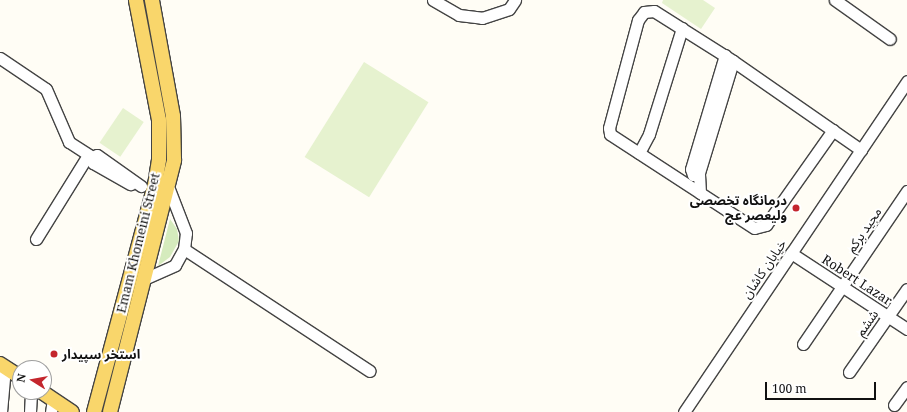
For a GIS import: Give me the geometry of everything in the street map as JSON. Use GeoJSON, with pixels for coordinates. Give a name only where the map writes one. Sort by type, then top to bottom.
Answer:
{"type":"FeatureCollection","features":[{"type":"Feature","properties":{"kind":"main road","name":"Emam Khomeini Street"},"geometry":{"type":"LineString","coordinates":[[110,412],[144,279],[159,159],[159,120],[136,0]]}},
{"type":"Feature","properties":{"kind":"main road","name":"Emam Khomeini Street"},"geometry":{"type":"LineString","coordinates":[[94,412],[155,187],[174,160],[173,116],[152,0]]}},
{"type":"Feature","properties":{"kind":"main road"},"geometry":{"type":"LineString","coordinates":[[2,365],[12,372]]}},
{"type":"Feature","properties":{"kind":"main road"},"geometry":{"type":"LineString","coordinates":[[49,401],[72,412]]}},
{"type":"Feature","properties":{"kind":"street"},"geometry":{"type":"LineString","coordinates":[[439,2],[459,15],[482,18],[509,9],[515,0]]}},
{"type":"Feature","properties":{"kind":"street"},"geometry":{"type":"LineString","coordinates":[[835,0],[890,39]]}},
{"type":"Feature","properties":{"kind":"street"},"geometry":{"type":"LineString","coordinates":[[833,130],[766,226],[754,228],[610,134],[609,128],[638,20],[644,12],[654,11],[729,58],[833,130],[861,150]]}},
{"type":"Feature","properties":{"kind":"street"},"geometry":{"type":"LineString","coordinates":[[639,153],[649,134],[682,28]]}},
{"type":"Feature","properties":{"kind":"street"},"geometry":{"type":"LineString","coordinates":[[0,58],[46,90],[69,142],[90,156],[92,163],[125,177],[134,186],[155,187],[186,233],[184,249],[175,264],[144,279]]}},
{"type":"Feature","properties":{"kind":"street"},"geometry":{"type":"LineString","coordinates":[[700,193],[695,171],[729,58]]}},
{"type":"Feature","properties":{"kind":"street","name":"خیابان کاشان"},"geometry":{"type":"LineString","coordinates":[[684,412],[907,82]]}},
{"type":"Feature","properties":{"kind":"street"},"geometry":{"type":"LineString","coordinates":[[36,238],[90,156]]}},
{"type":"Feature","properties":{"kind":"street"},"geometry":{"type":"LineString","coordinates":[[675,177],[695,171]]}},
{"type":"Feature","properties":{"kind":"street","name":"مجید برکم"},"geometry":{"type":"LineString","coordinates":[[803,344],[907,191]]}},
{"type":"Feature","properties":{"kind":"street"},"geometry":{"type":"LineString","coordinates":[[184,249],[370,371]]}},
{"type":"Feature","properties":{"kind":"street","name":"Robert Lazar"},"geometry":{"type":"LineString","coordinates":[[791,253],[907,329]]}},
{"type":"Feature","properties":{"kind":"street","name":"ششم"},"geometry":{"type":"LineString","coordinates":[[849,372],[907,288]]}},
{"type":"Feature","properties":{"kind":"street"},"geometry":{"type":"LineString","coordinates":[[1,412],[2,365]]}},
{"type":"Feature","properties":{"kind":"street"},"geometry":{"type":"LineString","coordinates":[[894,405],[907,387]]}},
{"type":"Feature","properties":{"kind":"street"},"geometry":{"type":"LineString","coordinates":[[30,412],[31,400]]}},
{"type":"Feature","properties":{"kind":"green space"},"geometry":{"type":"Polygon","coordinates":[[[663,0],[703,0],[715,8],[701,29],[662,3],[663,0]]]}},
{"type":"Feature","properties":{"kind":"green space"},"geometry":{"type":"Polygon","coordinates":[[[364,62],[428,102],[369,197],[305,157],[364,62]]]}},
{"type":"Feature","properties":{"kind":"green space"},"geometry":{"type":"Polygon","coordinates":[[[123,108],[144,122],[120,157],[100,143],[123,108]]]}},
{"type":"Feature","properties":{"kind":"green space"},"geometry":{"type":"Polygon","coordinates":[[[170,219],[177,229],[179,241],[170,257],[158,266],[170,219]]]}},
{"type":"Feature","properties":{"kind":"place","name":"درمانگاه تخصصی ولیعصر عج"},"geometry":{"type":"Point","coordinates":[796,208]}},
{"type":"Feature","properties":{"kind":"place","name":"استخر سپیدار"},"geometry":{"type":"Point","coordinates":[54,354]}}]}
